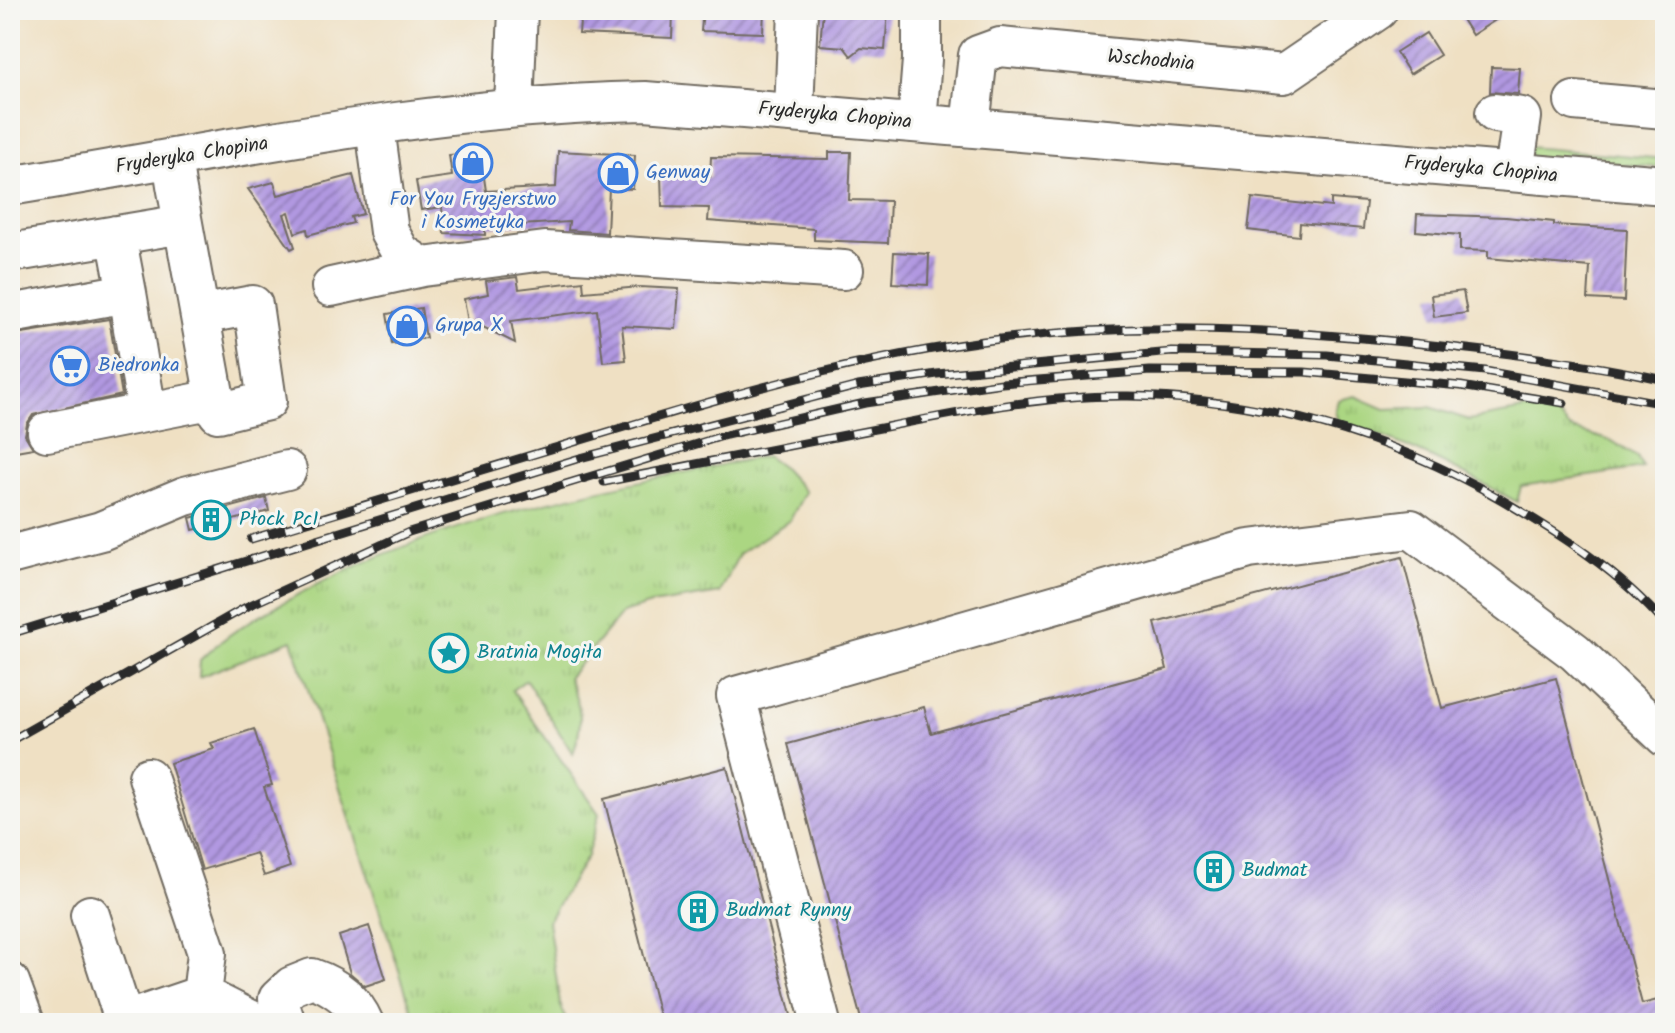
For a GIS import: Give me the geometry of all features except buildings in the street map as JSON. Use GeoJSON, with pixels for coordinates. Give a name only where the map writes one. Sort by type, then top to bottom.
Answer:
{"type":"FeatureCollection","features":[{"type":"Feature","properties":{"kind":"street"},"geometry":{"type":"LineString","coordinates":[[514,108],[518,10]]}},
{"type":"Feature","properties":{"kind":"street"},"geometry":{"type":"LineString","coordinates":[[794,112],[798,10]]}},
{"type":"Feature","properties":{"kind":"street"},"geometry":{"type":"LineString","coordinates":[[917,122],[922,10]]}},
{"type":"Feature","properties":{"kind":"street","name":"Wschodnia"},"geometry":{"type":"LineString","coordinates":[[970,127],[978,55],[1000,47],[1284,74],[1378,10]]}},
{"type":"Feature","properties":{"kind":"street","name":"Fryderyka Chopina"},"geometry":{"type":"LineString","coordinates":[[10,186],[375,127],[514,108],[567,102],[645,101],[1665,185]]}},
{"type":"Feature","properties":{"kind":"street"},"geometry":{"type":"LineString","coordinates":[[1574,101],[1665,109]]}},
{"type":"Feature","properties":{"kind":"street"},"geometry":{"type":"LineString","coordinates":[[1495,113],[1522,117],[1514,172]]}},
{"type":"Feature","properties":{"kind":"street"},"geometry":{"type":"LineString","coordinates":[[375,127],[389,232],[401,253],[423,267]]}},
{"type":"Feature","properties":{"kind":"street"},"geometry":{"type":"LineString","coordinates":[[172,159],[183,224],[218,413],[267,401],[253,305],[200,315]]}},
{"type":"Feature","properties":{"kind":"street"},"geometry":{"type":"LineString","coordinates":[[10,253],[183,224]]}},
{"type":"Feature","properties":{"kind":"street"},"geometry":{"type":"LineString","coordinates":[[116,235],[147,412]]}},
{"type":"Feature","properties":{"kind":"street"},"geometry":{"type":"LineString","coordinates":[[331,287],[423,267],[545,251],[844,270]]}},
{"type":"Feature","properties":{"kind":"street"},"geometry":{"type":"LineString","coordinates":[[10,314],[127,293]]}},
{"type":"Feature","properties":{"kind":"street"},"geometry":{"type":"LineString","coordinates":[[47,432],[215,399]]}},
{"type":"Feature","properties":{"kind":"street"},"geometry":{"type":"LineString","coordinates":[[10,555],[101,531],[185,496],[287,470]]}},
{"type":"Feature","properties":{"kind":"street"},"geometry":{"type":"LineString","coordinates":[[821,1023],[736,696],[1249,549],[1411,529],[1575,652],[1665,737]]}},
{"type":"Feature","properties":{"kind":"street"},"geometry":{"type":"LineString","coordinates":[[148,777],[207,953],[207,1009]]}},
{"type":"Feature","properties":{"kind":"street"},"geometry":{"type":"LineString","coordinates":[[90,915],[123,1022],[207,1009],[257,1023],[285,1019],[278,999],[292,986],[312,978],[332,985],[350,1001],[364,1023]]}},
{"type":"Feature","properties":{"kind":"street"},"geometry":{"type":"LineString","coordinates":[[10,982],[25,1023]]}},
{"type":"Feature","properties":{"kind":"green space"},"geometry":{"type":"Polygon","coordinates":[[[1528,147],[1665,159],[1665,168],[1530,158],[1528,147]]]}},
{"type":"Feature","properties":{"kind":"green space"},"geometry":{"type":"Polygon","coordinates":[[[1355,396],[1385,409],[1430,407],[1469,420],[1535,408],[1555,413],[1571,429],[1612,441],[1637,457],[1643,468],[1521,486],[1517,502],[1452,467],[1338,422],[1335,411],[1338,400],[1355,396]]]}},
{"type":"Feature","properties":{"kind":"green space"},"geometry":{"type":"Polygon","coordinates":[[[766,456],[784,469],[805,492],[790,520],[739,554],[720,593],[651,604],[622,613],[568,678],[580,715],[573,754],[526,680],[512,690],[599,814],[587,856],[548,921],[560,1004],[568,1023],[416,1023],[292,640],[199,677],[200,660],[231,634],[265,612],[346,571],[403,547],[522,509],[766,456]]]}},
{"type":"Feature","properties":{"kind":"railway"},"geometry":{"type":"LineString","coordinates":[[251,539],[684,409],[791,380],[899,355],[1008,338],[1160,329],[1313,334],[1508,354],[1665,380]]}},
{"type":"Feature","properties":{"kind":"railway"},"geometry":{"type":"LineString","coordinates":[[10,634],[580,458],[858,386],[937,374],[1172,352],[1327,355],[1485,371],[1665,404]]}},
{"type":"Feature","properties":{"kind":"railway"},"geometry":{"type":"LineString","coordinates":[[10,741],[248,606],[409,532],[726,435],[865,403],[1002,383],[1150,371],[1304,372],[1461,386],[1564,403]]}},
{"type":"Feature","properties":{"kind":"railway"},"geometry":{"type":"LineString","coordinates":[[604,482],[999,406],[1096,396],[1177,398],[1226,404],[1322,424],[1414,456],[1459,477],[1567,540],[1629,587],[1665,624]]}},
{"type":"Feature","properties":{"kind":"place","name":"For You Fryzjerstwo i Kosmetyka"},"geometry":{"type":"Point","coordinates":[473,163]}},
{"type":"Feature","properties":{"kind":"place","name":"Genway"},"geometry":{"type":"Point","coordinates":[618,173]}},
{"type":"Feature","properties":{"kind":"place","name":"Grupa X"},"geometry":{"type":"Point","coordinates":[407,326]}},
{"type":"Feature","properties":{"kind":"place","name":"Biedronka"},"geometry":{"type":"Point","coordinates":[70,366]}},
{"type":"Feature","properties":{"kind":"place","name":"Płock Pc1"},"geometry":{"type":"Point","coordinates":[211,520]}},
{"type":"Feature","properties":{"kind":"place","name":"Bratnia Mogiła"},"geometry":{"type":"Point","coordinates":[449,653]}},
{"type":"Feature","properties":{"kind":"place","name":"Budmat"},"geometry":{"type":"Point","coordinates":[1214,871]}},
{"type":"Feature","properties":{"kind":"place","name":"Budmat Rynny"},"geometry":{"type":"Point","coordinates":[698,911]}}]}
